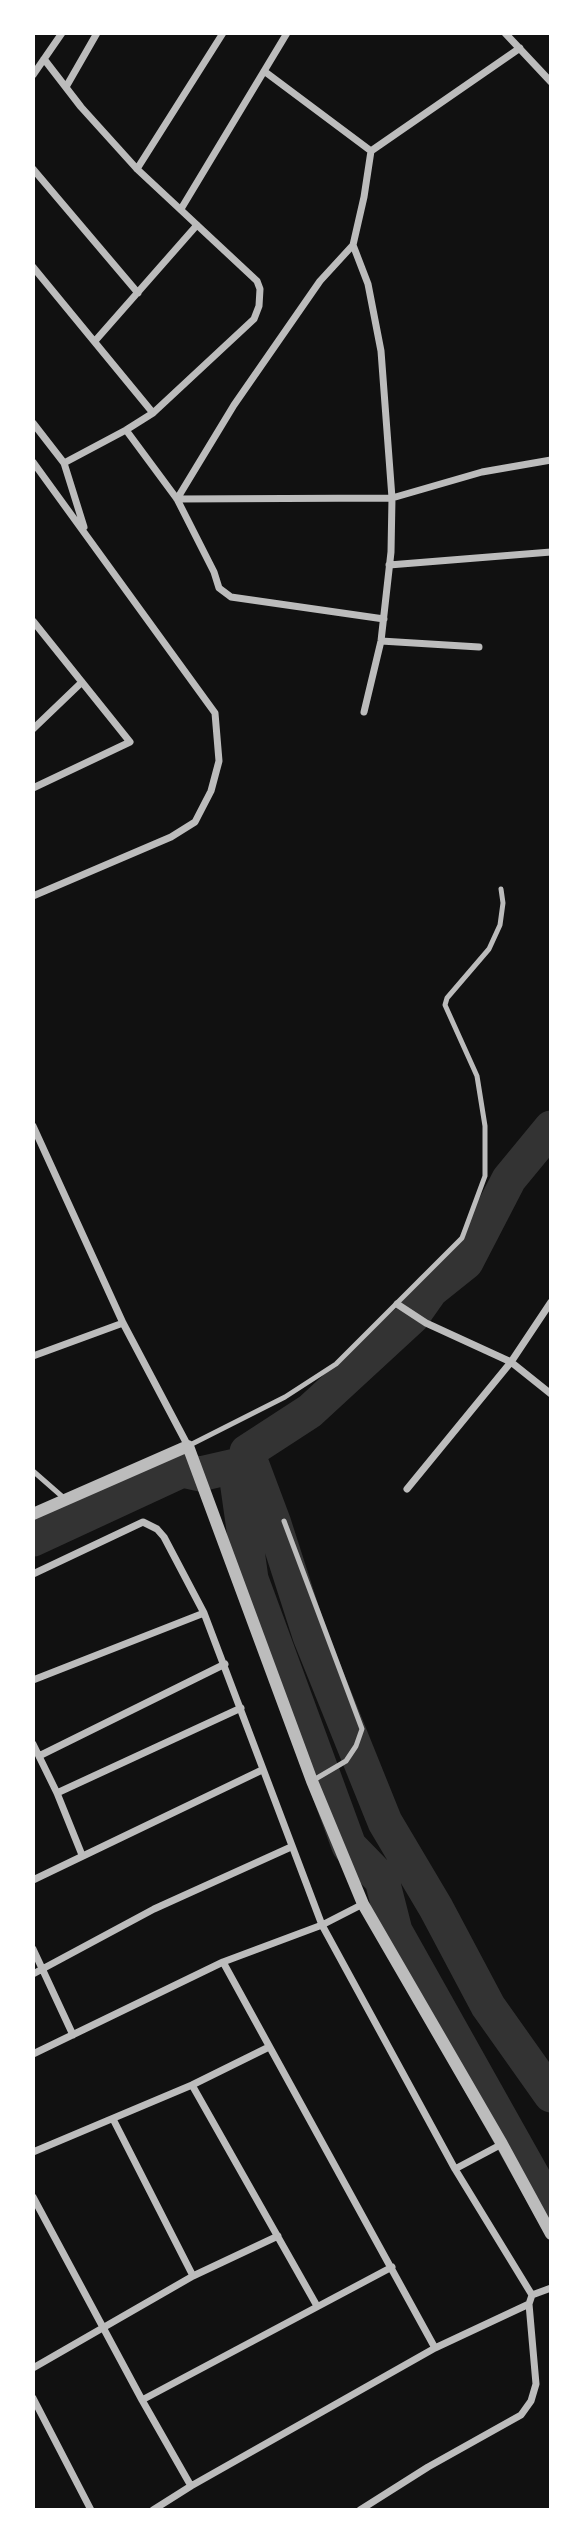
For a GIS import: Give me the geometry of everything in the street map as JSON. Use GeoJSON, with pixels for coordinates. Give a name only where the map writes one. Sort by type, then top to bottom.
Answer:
{"type":"FeatureCollection","features":[{"type":"Feature","properties":{"kind":"street"},"geometry":{"type":"LineString","coordinates":[[33,75],[62,33]]}},
{"type":"Feature","properties":{"kind":"street"},"geometry":{"type":"LineString","coordinates":[[66,87],[97,33]]}},
{"type":"Feature","properties":{"kind":"street"},"geometry":{"type":"LineString","coordinates":[[137,169],[223,33]]}},
{"type":"Feature","properties":{"kind":"street"},"geometry":{"type":"LineString","coordinates":[[181,209],[287,33]]}},
{"type":"Feature","properties":{"kind":"street"},"geometry":{"type":"LineString","coordinates":[[505,33],[551,82]]}},
{"type":"Feature","properties":{"kind":"street"},"geometry":{"type":"LineString","coordinates":[[177,499],[234,405],[320,281],[353,244],[371,151],[520,48]]}},
{"type":"Feature","properties":{"kind":"street"},"geometry":{"type":"LineString","coordinates":[[44,59],[137,169],[257,281],[261,298],[254,319],[153,413],[64,463]]}},
{"type":"Feature","properties":{"kind":"street"},"geometry":{"type":"LineString","coordinates":[[264,71],[371,151]]}},
{"type":"Feature","properties":{"kind":"street"},"geometry":{"type":"LineString","coordinates":[[33,169],[138,293]]}},
{"type":"Feature","properties":{"kind":"street"},"geometry":{"type":"LineString","coordinates":[[95,341],[197,225]]}},
{"type":"Feature","properties":{"kind":"street"},"geometry":{"type":"LineString","coordinates":[[353,244],[369,285],[381,351],[392,498],[384,619],[364,712]]}},
{"type":"Feature","properties":{"kind":"street"},"geometry":{"type":"LineString","coordinates":[[33,267],[153,413]]}},
{"type":"Feature","properties":{"kind":"street"},"geometry":{"type":"LineString","coordinates":[[33,423],[64,463],[86,534]]}},
{"type":"Feature","properties":{"kind":"street"},"geometry":{"type":"LineString","coordinates":[[126,430],[177,499],[214,572],[219,588],[231,597],[384,619]]}},
{"type":"Feature","properties":{"kind":"street"},"geometry":{"type":"LineString","coordinates":[[177,499],[392,498],[482,472],[551,460]]}},
{"type":"Feature","properties":{"kind":"street"},"geometry":{"type":"LineString","coordinates":[[33,463],[215,713],[219,761],[211,791],[195,822],[171,837],[33,896]]}},
{"type":"Feature","properties":{"kind":"street"},"geometry":{"type":"LineString","coordinates":[[389,565],[551,552]]}},
{"type":"Feature","properties":{"kind":"street"},"geometry":{"type":"LineString","coordinates":[[33,621],[130,742],[33,788]]}},
{"type":"Feature","properties":{"kind":"street"},"geometry":{"type":"LineString","coordinates":[[381,641],[479,647]]}},
{"type":"Feature","properties":{"kind":"street"},"geometry":{"type":"LineString","coordinates":[[33,730],[82,682]]}},
{"type":"Feature","properties":{"kind":"street"},"geometry":{"type":"LineString","coordinates":[[33,1126],[123,1323],[188,1446],[312,1781],[363,1904],[551,2234]]}},
{"type":"Feature","properties":{"kind":"street"},"geometry":{"type":"LineString","coordinates":[[407,1489],[511,1362],[551,1302]]}},
{"type":"Feature","properties":{"kind":"street"},"geometry":{"type":"LineString","coordinates":[[397,1304],[426,1323],[511,1362],[551,1394]]}},
{"type":"Feature","properties":{"kind":"street"},"geometry":{"type":"LineString","coordinates":[[33,1345],[36,1355],[123,1323]]}},
{"type":"Feature","properties":{"kind":"street"},"geometry":{"type":"LineString","coordinates":[[33,1514],[188,1446]]}},
{"type":"Feature","properties":{"kind":"street"},"geometry":{"type":"LineString","coordinates":[[33,1574],[143,1522],[157,1529],[164,1538],[204,1613],[291,1847],[324,1923],[531,2295],[529,2304],[536,2384],[531,2401],[521,2415],[428,2467],[360,2510]]}},
{"type":"Feature","properties":{"kind":"street"},"geometry":{"type":"LineString","coordinates":[[33,1680],[204,1613]]}},
{"type":"Feature","properties":{"kind":"street"},"geometry":{"type":"LineString","coordinates":[[39,1756],[225,1664]]}},
{"type":"Feature","properties":{"kind":"street"},"geometry":{"type":"LineString","coordinates":[[57,1793],[241,1708]]}},
{"type":"Feature","properties":{"kind":"street"},"geometry":{"type":"LineString","coordinates":[[33,1744],[57,1793],[82,1855]]}},
{"type":"Feature","properties":{"kind":"street"},"geometry":{"type":"LineString","coordinates":[[33,1880],[262,1770]]}},
{"type":"Feature","properties":{"kind":"street"},"geometry":{"type":"LineString","coordinates":[[33,1973],[154,1909],[291,1847]]}},
{"type":"Feature","properties":{"kind":"street"},"geometry":{"type":"LineString","coordinates":[[33,2054],[223,1962],[324,1923],[363,1904]]}},
{"type":"Feature","properties":{"kind":"street"},"geometry":{"type":"LineString","coordinates":[[33,1949],[73,2035]]}},
{"type":"Feature","properties":{"kind":"street"},"geometry":{"type":"LineString","coordinates":[[223,1962],[435,2348]]}},
{"type":"Feature","properties":{"kind":"street"},"geometry":{"type":"LineString","coordinates":[[33,2152],[192,2085],[268,2047]]}},
{"type":"Feature","properties":{"kind":"street"},"geometry":{"type":"LineString","coordinates":[[192,2085],[317,2306]]}},
{"type":"Feature","properties":{"kind":"street"},"geometry":{"type":"LineString","coordinates":[[113,2119],[193,2276]]}},
{"type":"Feature","properties":{"kind":"street"},"geometry":{"type":"LineString","coordinates":[[459,2167],[502,2144]]}},
{"type":"Feature","properties":{"kind":"street"},"geometry":{"type":"LineString","coordinates":[[33,2197],[191,2486]]}},
{"type":"Feature","properties":{"kind":"street"},"geometry":{"type":"LineString","coordinates":[[33,2368],[193,2276],[278,2236]]}},
{"type":"Feature","properties":{"kind":"street"},"geometry":{"type":"LineString","coordinates":[[142,2400],[392,2267]]}},
{"type":"Feature","properties":{"kind":"street"},"geometry":{"type":"LineString","coordinates":[[531,2295],[551,2288]]}},
{"type":"Feature","properties":{"kind":"street"},"geometry":{"type":"LineString","coordinates":[[153,2510],[435,2348],[529,2304]]}},
{"type":"Feature","properties":{"kind":"street"},"geometry":{"type":"LineString","coordinates":[[33,2398],[92,2510]]}},
{"type":"Feature","properties":{"kind":"lane"},"geometry":{"type":"LineString","coordinates":[[188,1446],[285,1397],[336,1364],[462,1237],[485,1175],[485,1126],[477,1076],[445,1006],[447,998],[489,949],[500,925],[502,889]]}},
{"type":"Feature","properties":{"kind":"lane"},"geometry":{"type":"LineString","coordinates":[[33,1471],[66,1499]]}},
{"type":"Feature","properties":{"kind":"lane"},"geometry":{"type":"LineString","coordinates":[[284,1521],[362,1729],[356,1746],[346,1761],[312,1781]]}},
{"type":"Feature","properties":{"kind":"waterway"},"geometry":{"type":"LineString","coordinates":[[551,1128],[509,1179],[466,1262],[431,1290],[412,1317],[310,1411],[247,1452],[274,1524],[310,1636],[385,1822],[436,1908],[488,2006],[551,2095]]}},
{"type":"Feature","properties":{"kind":"waterway"},"geometry":{"type":"LineString","coordinates":[[33,1539],[182,1470],[200,1474],[235,1466],[251,1579],[349,1846],[382,1880],[395,1931],[551,2209]]}}]}
